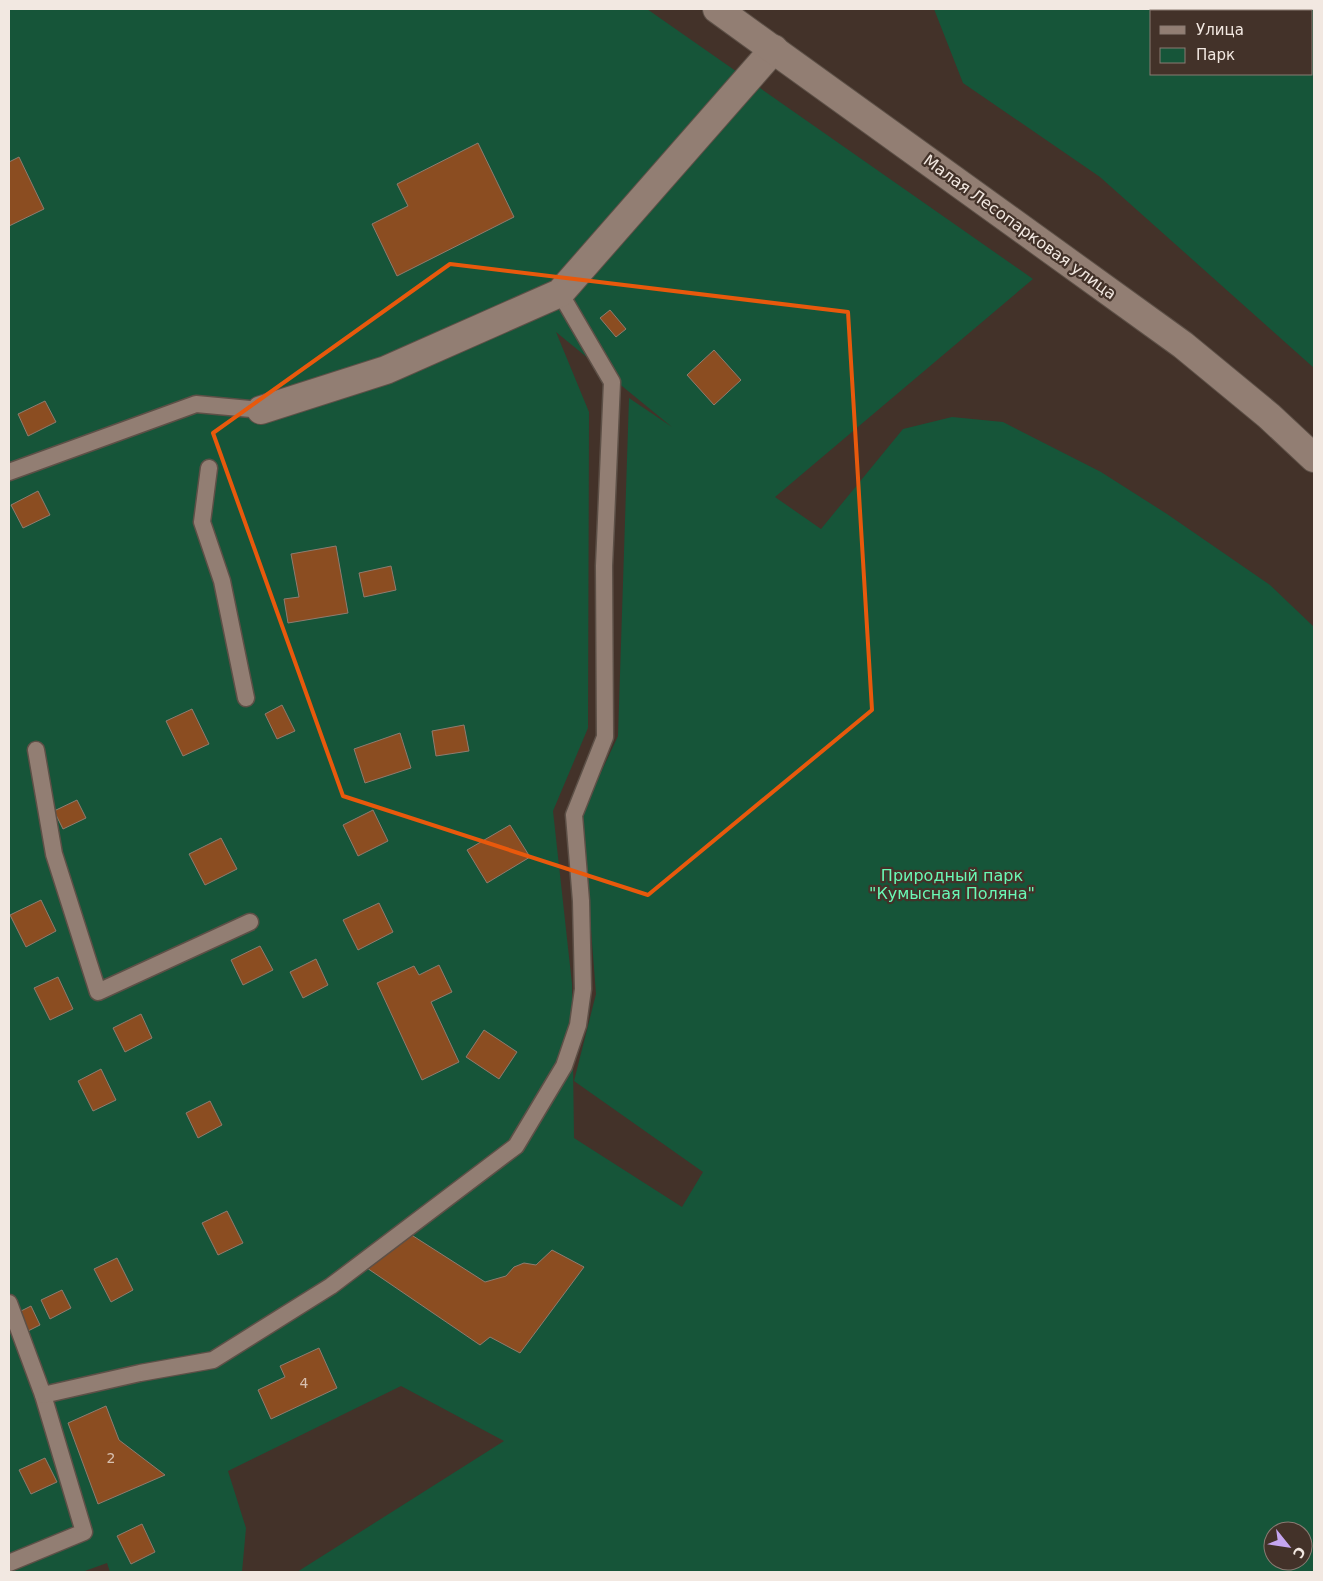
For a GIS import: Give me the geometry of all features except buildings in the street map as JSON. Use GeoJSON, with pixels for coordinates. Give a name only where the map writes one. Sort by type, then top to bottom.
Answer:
{"type":"FeatureCollection","features":[{"type":"Feature","properties":{"kind":"street","name":"Малая Лесопарковая улица"},"geometry":{"type":"LineString","coordinates":[[717,9],[1183,345],[1269,416],[1314,458]]}},
{"type":"Feature","properties":{"kind":"street"},"geometry":{"type":"LineString","coordinates":[[261,410],[386,370],[560,293],[774,49]]}},
{"type":"Feature","properties":{"kind":"lane"},"geometry":{"type":"LineString","coordinates":[[43,1395],[140,1373],[213,1360],[322,1291],[516,1146],[564,1066],[578,1025],[583,989],[581,901],[574,815],[605,737],[604,566],[612,382],[560,293]]}},
{"type":"Feature","properties":{"kind":"lane"},"geometry":{"type":"LineString","coordinates":[[9,472],[196,404],[261,410]]}},
{"type":"Feature","properties":{"kind":"lane"},"geometry":{"type":"LineString","coordinates":[[209,468],[202,522],[222,581],[246,698]]}},
{"type":"Feature","properties":{"kind":"lane"},"geometry":{"type":"LineString","coordinates":[[36,750],[54,854],[98,992],[250,922]]}},
{"type":"Feature","properties":{"kind":"lane"},"geometry":{"type":"LineString","coordinates":[[9,1303],[43,1395],[84,1532],[9,1563]]}},
{"type":"Feature","properties":{"kind":"lane"},"geometry":{"type":"LineString","coordinates":[[16,1572],[41,1550]]}},
{"type":"Feature","properties":{"kind":"highlighted area"},"geometry":{"type":"Polygon","coordinates":[[[450,264],[848,312],[872,710],[648,895],[343,796],[213,433],[450,264]]]}},
{"type":"Feature","properties":{"kind":"green space","name":"Природный парк \"Кумысная Поляна\""},"geometry":{"type":"Polygon","coordinates":[[[9,9],[647,9],[1033,279],[775,497],[821,529],[903,429],[952,417],[1003,422],[1101,472],[1167,514],[1270,585],[1314,627],[1314,1572],[297,1572],[504,1441],[401,1386],[228,1471],[246,1528],[242,1572],[110,1572],[107,1563],[82,1572],[9,1572],[9,9]],[[556,332],[589,412],[588,728],[553,811],[572,984],[574,1138],[682,1207],[703,1172],[574,1081],[596,994],[582,813],[618,736],[629,398],[672,427],[556,332]]]}},
{"type":"Feature","properties":{"kind":"green space"},"geometry":{"type":"Polygon","coordinates":[[[934,9],[1314,9],[1314,368],[1100,177],[963,83],[934,9]]]}}]}
